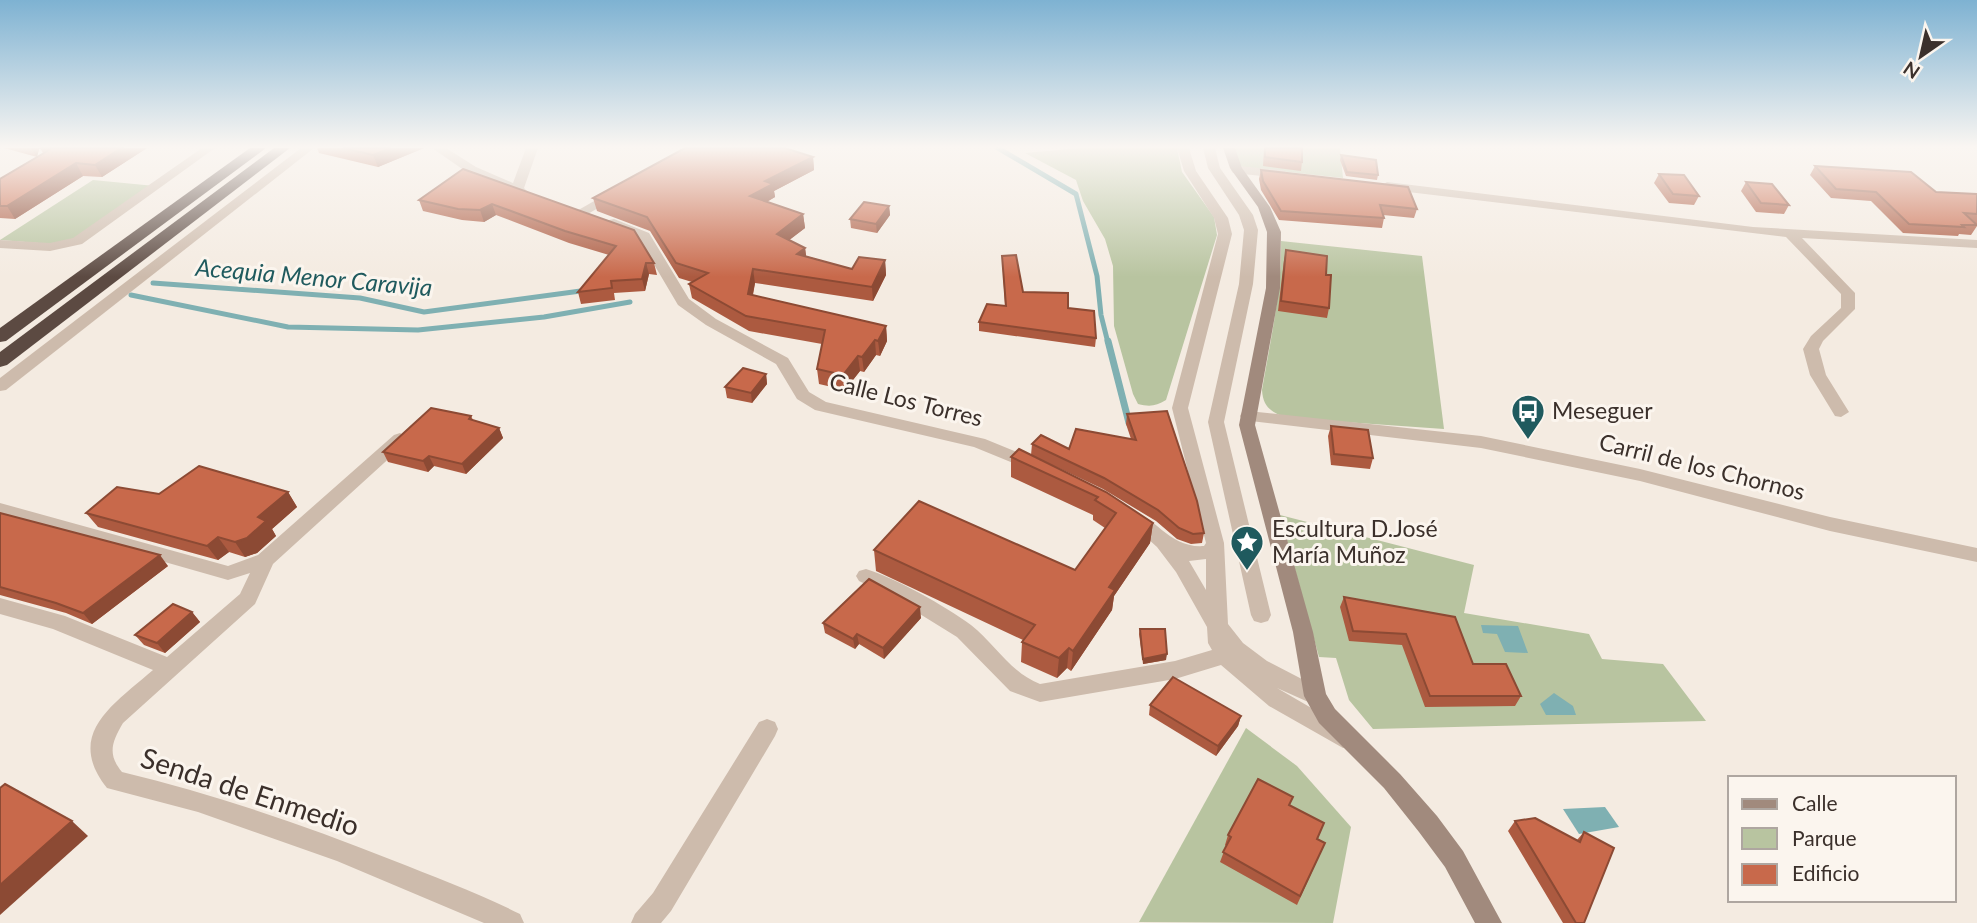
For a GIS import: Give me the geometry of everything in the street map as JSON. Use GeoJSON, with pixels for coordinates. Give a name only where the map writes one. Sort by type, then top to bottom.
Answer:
{"type":"FeatureCollection","features":[{"type":"Feature","properties":{"kind":"highway"},"geometry":{"type":"LineString","coordinates":[[0,337],[200,191]]}},
{"type":"Feature","properties":{"kind":"highway"},"geometry":{"type":"LineString","coordinates":[[0,360],[226,191]]}},
{"type":"Feature","properties":{"kind":"street"},"geometry":{"type":"LineString","coordinates":[[0,244],[50,247],[77,240],[147,191]]}},
{"type":"Feature","properties":{"kind":"street"},"geometry":{"type":"LineString","coordinates":[[0,386],[253,191]]}},
{"type":"Feature","properties":{"kind":"street"},"geometry":{"type":"LineString","coordinates":[[520,191],[539,198]]}},
{"type":"Feature","properties":{"kind":"street"},"geometry":{"type":"LineString","coordinates":[[582,212],[617,191]]}},
{"type":"Feature","properties":{"kind":"street"},"geometry":{"type":"LineString","coordinates":[[1203,191],[1220,218],[1225,234],[1180,408],[1217,561],[1218,643],[1276,679],[1315,696]]}},
{"type":"Feature","properties":{"kind":"street"},"geometry":{"type":"LineString","coordinates":[[1230,191],[1246,215],[1251,230],[1246,284],[1216,422],[1261,615]]}},
{"type":"Feature","properties":{"kind":"street"},"geometry":{"type":"LineString","coordinates":[[1252,191],[1269,215],[1275,239],[1273,288],[1248,416],[1252,446],[1303,632],[1315,696],[1326,716],[1392,781],[1428,824],[1454,859],[1489,923]]}},
{"type":"Feature","properties":{"kind":"street"},"geometry":{"type":"LineString","coordinates":[[1425,191],[1647,220],[1791,234],[1977,244]]}},
{"type":"Feature","properties":{"kind":"street","name":"Calle Los Torres"},"geometry":{"type":"LineString","coordinates":[[561,205],[644,236],[683,302],[782,361],[803,396],[821,406],[979,443],[1047,471]]}},
{"type":"Feature","properties":{"kind":"street"},"geometry":{"type":"LineString","coordinates":[[1791,234],[1848,293],[1848,309],[1824,331],[1811,349],[1818,375],[1841,412]]}},
{"type":"Feature","properties":{"kind":"street","name":"Carril de los Chornos"},"geometry":{"type":"LineString","coordinates":[[1248,416],[1481,442],[1640,475],[1830,524],[1977,555]]}},
{"type":"Feature","properties":{"kind":"street"},"geometry":{"type":"LineString","coordinates":[[0,509],[228,573],[265,561],[410,430]]}},
{"type":"Feature","properties":{"kind":"street"},"geometry":{"type":"LineString","coordinates":[[1126,514],[1168,545],[1198,555],[1210,552],[1214,543]]}},
{"type":"Feature","properties":{"kind":"street"},"geometry":{"type":"LineString","coordinates":[[1168,545],[1194,582],[1217,625]]}},
{"type":"Feature","properties":{"kind":"street","name":"Senda de Enmedio"},"geometry":{"type":"LineString","coordinates":[[265,561],[248,599],[115,716],[100,743],[103,766],[115,781],[198,801],[340,851],[477,906],[511,923]]}},
{"type":"Feature","properties":{"kind":"street"},"geometry":{"type":"LineString","coordinates":[[866,576],[901,593],[964,631],[1018,685],[1040,693],[1174,670],[1232,653]]}},
{"type":"Feature","properties":{"kind":"street"},"geometry":{"type":"LineString","coordinates":[[0,606],[58,622],[169,667]]}},
{"type":"Feature","properties":{"kind":"street"},"geometry":{"type":"LineString","coordinates":[[1232,653],[1254,683],[1277,700],[1354,744]]}},
{"type":"Feature","properties":{"kind":"street"},"geometry":{"type":"LineString","coordinates":[[644,923],[662,902],[766,729]]}},
{"type":"Feature","properties":{"kind":"green space"},"geometry":{"type":"Polygon","coordinates":[[[76,191],[147,191],[64,245],[0,240],[76,191]]]}},
{"type":"Feature","properties":{"kind":"green space"},"geometry":{"type":"Polygon","coordinates":[[[1080,191],[1196,191],[1214,217],[1217,235],[1166,400],[1156,405],[1138,404],[1133,394],[1114,326],[1113,266],[1105,239],[1080,191]]]}},
{"type":"Feature","properties":{"kind":"green space"},"geometry":{"type":"Polygon","coordinates":[[[1281,241],[1422,256],[1444,429],[1287,418],[1269,408],[1264,401],[1262,390],[1278,297],[1281,241]]]}},
{"type":"Feature","properties":{"kind":"green space"},"geometry":{"type":"Polygon","coordinates":[[[1280,515],[1474,565],[1464,613],[1589,634],[1602,659],[1663,664],[1706,721],[1373,729],[1349,700],[1336,658],[1319,657],[1280,515]]]}},
{"type":"Feature","properties":{"kind":"green space"},"geometry":{"type":"Polygon","coordinates":[[[1246,728],[1297,766],[1351,827],[1333,923],[1139,922],[1246,728]]]}},
{"type":"Feature","properties":{"kind":"water"},"geometry":{"type":"Polygon","coordinates":[[[1481,625],[1518,626],[1528,653],[1505,652],[1497,634],[1483,633],[1481,625]]]}},
{"type":"Feature","properties":{"kind":"water"},"geometry":{"type":"Polygon","coordinates":[[[1554,693],[1573,706],[1576,715],[1546,715],[1540,704],[1554,693]]]}},
{"type":"Feature","properties":{"kind":"water"},"geometry":{"type":"Polygon","coordinates":[[[1605,807],[1619,827],[1579,834],[1563,809],[1605,807]]]}},
{"type":"Feature","properties":{"kind":"building"},"geometry":{"type":"Polygon","coordinates":[[[0,191],[31,191],[7,206],[0,206],[0,191]]]}},
{"type":"Feature","properties":{"kind":"building"},"geometry":{"type":"Polygon","coordinates":[[[432,191],[525,191],[634,230],[654,263],[646,263],[642,279],[611,281],[612,288],[578,292],[616,246],[565,231],[492,204],[480,210],[458,209],[419,200],[432,191]]]}},
{"type":"Feature","properties":{"kind":"building"},"geometry":{"type":"Polygon","coordinates":[[[606,191],[759,191],[750,196],[803,214],[777,234],[805,248],[797,254],[852,269],[859,257],[885,260],[872,287],[753,269],[748,294],[886,326],[878,341],[875,340],[862,357],[858,356],[843,375],[817,369],[825,330],[746,316],[689,284],[708,273],[676,263],[647,217],[593,198],[606,191]]]}},
{"type":"Feature","properties":{"kind":"building"},"geometry":{"type":"Polygon","coordinates":[[[1269,191],[1410,191],[1417,209],[1380,205],[1384,218],[1281,211],[1269,191]]]}},
{"type":"Feature","properties":{"kind":"building"},"geometry":{"type":"Polygon","coordinates":[[[1671,191],[1695,191],[1699,196],[1673,194],[1671,191]]]}},
{"type":"Feature","properties":{"kind":"building"},"geometry":{"type":"Polygon","coordinates":[[[1752,191],[1778,191],[1789,205],[1761,203],[1752,191]]]}},
{"type":"Feature","properties":{"kind":"building"},"geometry":{"type":"Polygon","coordinates":[[[1864,191],[1977,194],[1977,214],[1964,213],[1977,225],[1962,225],[1964,227],[1909,224],[1876,192],[1864,191]]]}},
{"type":"Feature","properties":{"kind":"building"},"geometry":{"type":"Polygon","coordinates":[[[864,202],[889,206],[876,224],[850,219],[864,202]]]}},
{"type":"Feature","properties":{"kind":"building"},"geometry":{"type":"Polygon","coordinates":[[[1286,250],[1327,256],[1326,275],[1331,275],[1329,308],[1281,301],[1286,250]]]}},
{"type":"Feature","properties":{"kind":"building"},"geometry":{"type":"Polygon","coordinates":[[[1016,255],[1023,292],[1068,293],[1068,308],[1094,311],[1096,338],[979,322],[987,304],[1006,306],[1002,256],[1016,255]]]}},
{"type":"Feature","properties":{"kind":"building"},"geometry":{"type":"Polygon","coordinates":[[[743,368],[766,374],[751,393],[725,387],[743,368]]]}},
{"type":"Feature","properties":{"kind":"building"},"geometry":{"type":"Polygon","coordinates":[[[431,408],[471,416],[469,419],[499,428],[462,464],[429,456],[423,461],[383,452],[431,408]]]}},
{"type":"Feature","properties":{"kind":"building"},"geometry":{"type":"Polygon","coordinates":[[[1167,411],[1197,501],[1204,533],[1193,534],[1179,528],[1158,510],[1104,478],[1032,444],[1041,435],[1069,449],[1076,429],[1136,440],[1127,414],[1167,411]]]}},
{"type":"Feature","properties":{"kind":"building"},"geometry":{"type":"Polygon","coordinates":[[[1331,426],[1368,430],[1373,458],[1334,454],[1331,426]]]}},
{"type":"Feature","properties":{"kind":"building"},"geometry":{"type":"Polygon","coordinates":[[[1019,449],[1106,492],[1153,523],[1109,587],[1115,590],[1073,651],[1069,648],[1059,658],[1022,642],[1035,625],[874,550],[919,501],[1075,570],[1116,513],[1095,500],[1098,497],[1011,457],[1019,449]]]}},
{"type":"Feature","properties":{"kind":"building"},"geometry":{"type":"Polygon","coordinates":[[[199,466],[288,492],[258,517],[266,521],[247,538],[235,542],[218,537],[207,546],[86,513],[117,487],[159,494],[199,466]]]}},
{"type":"Feature","properties":{"kind":"building"},"geometry":{"type":"Polygon","coordinates":[[[0,513],[160,555],[83,613],[0,587],[0,513]]]}},
{"type":"Feature","properties":{"kind":"building"},"geometry":{"type":"Polygon","coordinates":[[[869,579],[920,607],[883,648],[857,634],[853,639],[823,623],[869,579]]]}},
{"type":"Feature","properties":{"kind":"building"},"geometry":{"type":"Polygon","coordinates":[[[1344,597],[1455,617],[1473,664],[1506,664],[1521,696],[1430,696],[1406,634],[1353,631],[1344,597]]]}},
{"type":"Feature","properties":{"kind":"building"},"geometry":{"type":"Polygon","coordinates":[[[173,604],[192,612],[157,643],[135,635],[173,604]]]}},
{"type":"Feature","properties":{"kind":"building"},"geometry":{"type":"Polygon","coordinates":[[[1140,629],[1165,629],[1167,654],[1143,659],[1140,629]]]}},
{"type":"Feature","properties":{"kind":"building"},"geometry":{"type":"Polygon","coordinates":[[[1173,677],[1241,716],[1218,746],[1150,705],[1173,677]]]}},
{"type":"Feature","properties":{"kind":"building"},"geometry":{"type":"Polygon","coordinates":[[[1258,779],[1293,797],[1289,805],[1324,823],[1317,839],[1325,843],[1300,896],[1223,852],[1231,837],[1228,835],[1258,779]]]}},
{"type":"Feature","properties":{"kind":"building"},"geometry":{"type":"Polygon","coordinates":[[[5,784],[72,821],[0,885],[0,788],[5,784]]]}},
{"type":"Feature","properties":{"kind":"building"},"geometry":{"type":"Polygon","coordinates":[[[1535,818],[1580,842],[1584,832],[1614,848],[1584,923],[1576,923],[1515,821],[1535,818]]]}},
{"type":"Feature","properties":{"kind":"waterway"},"geometry":{"type":"LineString","coordinates":[[1071,191],[1076,194],[1097,276],[1101,315],[1108,343]]}},
{"type":"Feature","properties":{"kind":"waterway","name":"Acequia Menor Caravija"},"geometry":{"type":"LineString","coordinates":[[153,283],[360,298],[424,312],[588,290]]}},
{"type":"Feature","properties":{"kind":"waterway"},"geometry":{"type":"LineString","coordinates":[[131,295],[288,327],[418,330],[544,317],[630,302]]}},
{"type":"Feature","properties":{"kind":"waterway"},"geometry":{"type":"LineString","coordinates":[[1108,341],[1129,423]]}},
{"type":"Feature","properties":{"kind":"place","name":"Meseguer"},"geometry":{"type":"Point","coordinates":[1528,441]}},
{"type":"Feature","properties":{"kind":"place","name":"Escultura D.José María Muñoz"},"geometry":{"type":"Point","coordinates":[1247,572]}}]}
